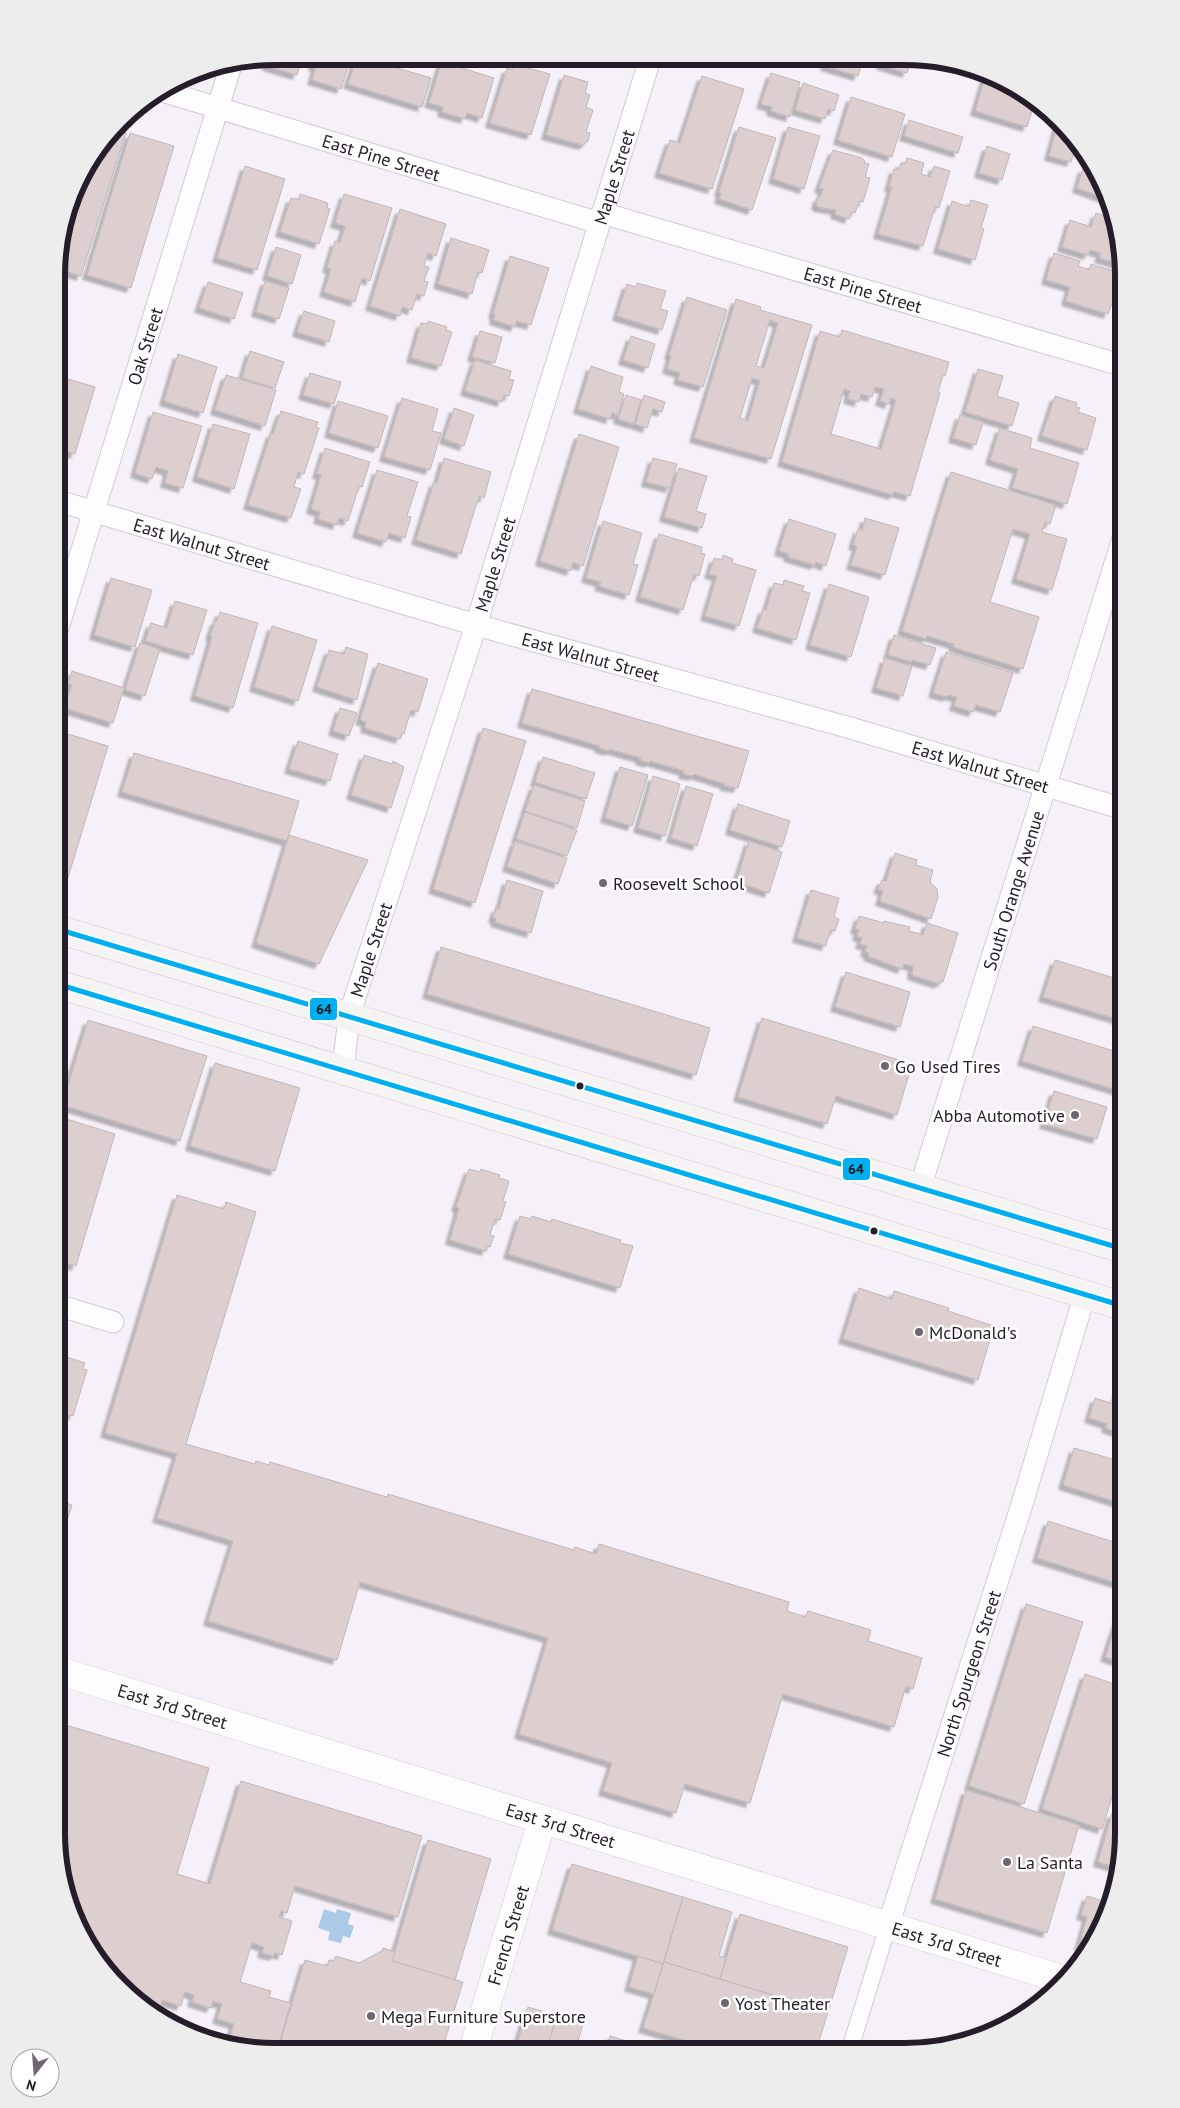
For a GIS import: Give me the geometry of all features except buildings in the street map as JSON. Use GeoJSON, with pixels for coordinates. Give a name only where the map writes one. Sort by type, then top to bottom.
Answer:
{"type":"FeatureCollection","features":[{"type":"Feature","properties":{"kind":"main road"},"geometry":{"type":"LineString","coordinates":[[65,931],[1115,1246]]}},
{"type":"Feature","properties":{"kind":"main road"},"geometry":{"type":"LineString","coordinates":[[65,986],[1115,1303]]}},
{"type":"Feature","properties":{"kind":"street","name":"Maple Street"},"geometry":{"type":"LineString","coordinates":[[343,1070],[349,1016],[476,625],[648,65]]}},
{"type":"Feature","properties":{"kind":"street","name":"Oak Street"},"geometry":{"type":"LineString","coordinates":[[65,605],[228,70]]}},
{"type":"Feature","properties":{"kind":"street","name":"East Pine Street"},"geometry":{"type":"LineString","coordinates":[[170,93],[1115,363]]}},
{"type":"Feature","properties":{"kind":"street","name":"East Walnut Street"},"geometry":{"type":"LineString","coordinates":[[65,503],[476,625],[847,727],[1115,806]]}},
{"type":"Feature","properties":{"kind":"street","name":"South Orange Avenue"},"geometry":{"type":"LineString","coordinates":[[920,1188],[1115,564]]}},
{"type":"Feature","properties":{"kind":"street","name":"North Spurgeon Street"},"geometry":{"type":"LineString","coordinates":[[852,2043],[1023,1501],[1085,1294]]}},
{"type":"Feature","properties":{"kind":"street"},"geometry":{"type":"LineString","coordinates":[[65,1307],[113,1322]]}},
{"type":"Feature","properties":{"kind":"street","name":"East 3rd Street"},"geometry":{"type":"LineString","coordinates":[[65,1673],[542,1821],[1057,1977]]}},
{"type":"Feature","properties":{"kind":"street","name":"French Street"},"geometry":{"type":"LineString","coordinates":[[475,2043],[542,1821]]}},
{"type":"Feature","properties":{"kind":"water"},"geometry":{"type":"Polygon","coordinates":[[[324,1909],[336,1913],[337,1909],[351,1913],[348,1924],[354,1926],[350,1938],[343,1936],[341,1943],[328,1940],[330,1932],[318,1928],[324,1909]]]}},
{"type":"Feature","properties":{"kind":"transit line","name":"64"},"geometry":{"type":"LineString","coordinates":[[65,931],[1115,1247]]}},
{"type":"Feature","properties":{"kind":"transit line","name":"64"},"geometry":{"type":"LineString","coordinates":[[65,986],[1115,1304]]}},
{"type":"Feature","properties":{"kind":"place","name":"Roosevelt School"},"geometry":{"type":"Point","coordinates":[603,883]}},
{"type":"Feature","properties":{"kind":"place","name":"Go Used Tires"},"geometry":{"type":"Point","coordinates":[885,1066]}},
{"type":"Feature","properties":{"kind":"place","name":"Abba Automotive"},"geometry":{"type":"Point","coordinates":[1075,1115]}},
{"type":"Feature","properties":{"kind":"place","name":"McDonald's"},"geometry":{"type":"Point","coordinates":[919,1332]}},
{"type":"Feature","properties":{"kind":"place","name":"La Santa"},"geometry":{"type":"Point","coordinates":[1007,1862]}},
{"type":"Feature","properties":{"kind":"place","name":"Yost Theater"},"geometry":{"type":"Point","coordinates":[725,2003]}},
{"type":"Feature","properties":{"kind":"place","name":"Mega Furniture Superstore"},"geometry":{"type":"Point","coordinates":[371,2016]}}]}
